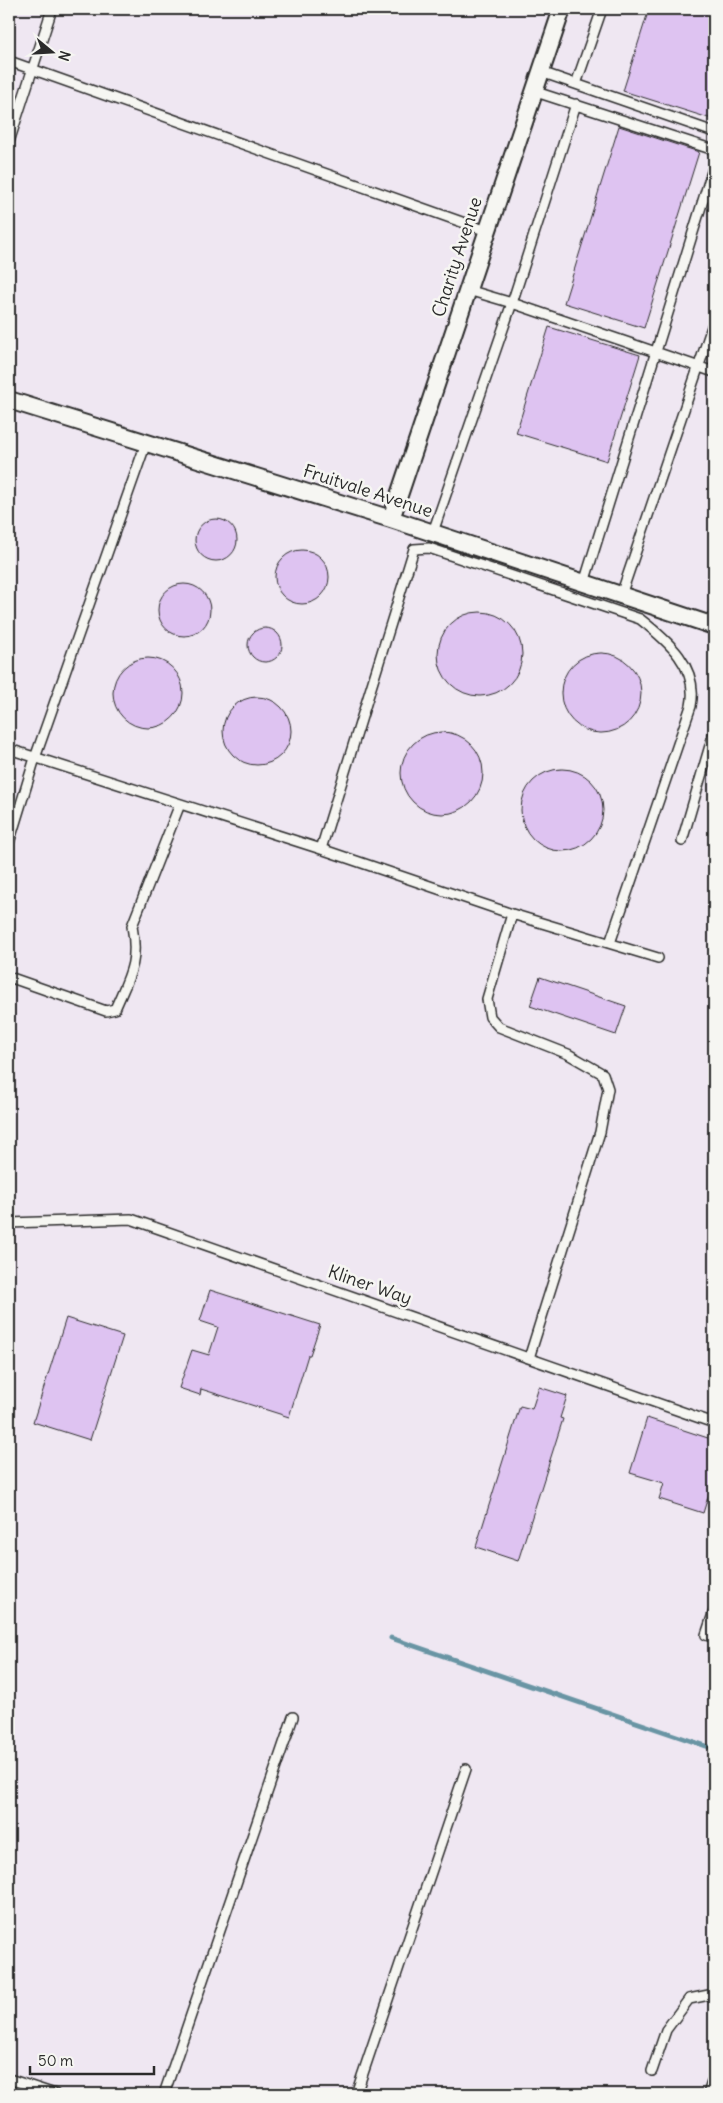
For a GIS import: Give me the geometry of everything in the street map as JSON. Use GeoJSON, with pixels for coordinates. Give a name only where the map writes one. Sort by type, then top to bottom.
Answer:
{"type":"FeatureCollection","features":[{"type":"Feature","properties":{"kind":"street","name":"Charity Avenue"},"geometry":{"type":"LineString","coordinates":[[391,519],[562,9]]}},
{"type":"Feature","properties":{"kind":"street","name":"Fruitvale Avenue"},"geometry":{"type":"LineString","coordinates":[[9,400],[432,532],[714,626]]}},
{"type":"Feature","properties":{"kind":"lane"},"geometry":{"type":"LineString","coordinates":[[9,142],[52,9]]}},
{"type":"Feature","properties":{"kind":"lane"},"geometry":{"type":"LineString","coordinates":[[576,84],[602,9]]}},
{"type":"Feature","properties":{"kind":"lane"},"geometry":{"type":"LineString","coordinates":[[9,61],[487,231]]}},
{"type":"Feature","properties":{"kind":"lane"},"geometry":{"type":"LineString","coordinates":[[541,72],[714,132]]}},
{"type":"Feature","properties":{"kind":"lane"},"geometry":{"type":"LineString","coordinates":[[534,91],[714,150]]}},
{"type":"Feature","properties":{"kind":"lane"},"geometry":{"type":"LineString","coordinates":[[432,532],[512,302],[576,104]]}},
{"type":"Feature","properties":{"kind":"lane"},"geometry":{"type":"LineString","coordinates":[[584,583],[714,166]]}},
{"type":"Feature","properties":{"kind":"lane"},"geometry":{"type":"LineString","coordinates":[[468,290],[512,302],[714,372]]}},
{"type":"Feature","properties":{"kind":"lane"},"geometry":{"type":"LineString","coordinates":[[621,595],[714,321]]}},
{"type":"Feature","properties":{"kind":"lane"},"geometry":{"type":"LineString","coordinates":[[9,843],[36,758],[146,443]]}},
{"type":"Feature","properties":{"kind":"lane"},"geometry":{"type":"LineString","coordinates":[[321,849],[414,549],[430,548],[640,619],[656,632],[681,658],[692,679],[694,692],[691,706],[610,943]]}},
{"type":"Feature","properties":{"kind":"lane"},"geometry":{"type":"LineString","coordinates":[[682,841],[714,732]]}},
{"type":"Feature","properties":{"kind":"lane"},"geometry":{"type":"LineString","coordinates":[[9,749],[321,849],[512,914],[658,958]]}},
{"type":"Feature","properties":{"kind":"lane"},"geometry":{"type":"LineString","coordinates":[[9,977],[106,1011],[115,1009],[134,963],[135,943],[132,926],[180,804]]}},
{"type":"Feature","properties":{"kind":"lane"},"geometry":{"type":"LineString","coordinates":[[512,914],[487,999],[490,1017],[499,1027],[568,1054],[603,1074],[608,1089],[600,1132],[529,1358]]}},
{"type":"Feature","properties":{"kind":"lane","name":"Kliner Way"},"geometry":{"type":"LineString","coordinates":[[9,1223],[131,1218],[714,1422]]}},
{"type":"Feature","properties":{"kind":"lane"},"geometry":{"type":"LineString","coordinates":[[710,1637],[714,1610]]}},
{"type":"Feature","properties":{"kind":"lane"},"geometry":{"type":"LineString","coordinates":[[164,2094],[293,1717]]}},
{"type":"Feature","properties":{"kind":"lane"},"geometry":{"type":"LineString","coordinates":[[356,2094],[466,1769]]}},
{"type":"Feature","properties":{"kind":"lane"},"geometry":{"type":"LineString","coordinates":[[652,2071],[666,2030],[689,1999],[714,1994]]}},
{"type":"Feature","properties":{"kind":"lane"},"geometry":{"type":"LineString","coordinates":[[708,2094],[714,2076]]}},
{"type":"Feature","properties":{"kind":"lane"},"geometry":{"type":"LineString","coordinates":[[9,2079],[55,2094]]}},
{"type":"Feature","properties":{"kind":"shaded area"},"geometry":{"type":"Polygon","coordinates":[[[9,9],[714,9],[714,2094],[9,2094],[9,9]]]}},
{"type":"Feature","properties":{"kind":"building"},"geometry":{"type":"Polygon","coordinates":[[[649,9],[714,9],[714,112],[712,119],[623,91],[649,9]]]}},
{"type":"Feature","properties":{"kind":"building"},"geometry":{"type":"Polygon","coordinates":[[[619,126],[699,152],[644,328],[564,303],[619,126]]]}},
{"type":"Feature","properties":{"kind":"building"},"geometry":{"type":"Polygon","coordinates":[[[549,327],[640,355],[607,461],[516,433],[549,327]]]}},
{"type":"Feature","properties":{"kind":"building"},"geometry":{"type":"Polygon","coordinates":[[[216,519],[231,525],[237,540],[231,555],[216,561],[201,555],[195,540],[201,525],[216,519]]]}},
{"type":"Feature","properties":{"kind":"building"},"geometry":{"type":"Polygon","coordinates":[[[297,550],[307,550],[317,554],[325,562],[329,577],[325,592],[317,600],[307,604],[297,604],[287,600],[279,592],[275,582],[275,572],[279,562],[287,554],[297,550]]]}},
{"type":"Feature","properties":{"kind":"building"},"geometry":{"type":"Polygon","coordinates":[[[179,584],[189,584],[203,591],[210,605],[210,615],[203,629],[189,636],[179,636],[169,632],[162,625],[158,615],[158,605],[162,595],[169,588],[179,584]]]}},
{"type":"Feature","properties":{"kind":"building"},"geometry":{"type":"Polygon","coordinates":[[[480,612],[503,619],[515,631],[522,654],[515,677],[503,689],[480,696],[457,689],[445,677],[438,654],[445,631],[457,619],[480,612]]]}},
{"type":"Feature","properties":{"kind":"building"},"geometry":{"type":"Polygon","coordinates":[[[265,628],[277,633],[282,645],[277,657],[265,662],[253,657],[248,645],[253,633],[265,628]]]}},
{"type":"Feature","properties":{"kind":"building"},"geometry":{"type":"Polygon","coordinates":[[[601,653],[616,656],[629,665],[638,678],[641,693],[638,708],[629,721],[616,730],[601,733],[586,730],[573,721],[564,708],[561,693],[564,678],[573,665],[586,656],[601,653]]]}},
{"type":"Feature","properties":{"kind":"building"},"geometry":{"type":"Polygon","coordinates":[[[148,658],[161,661],[173,668],[180,680],[183,693],[180,706],[173,718],[161,725],[148,728],[135,725],[123,718],[116,706],[113,693],[116,680],[123,668],[135,661],[148,658]]]}},
{"type":"Feature","properties":{"kind":"building"},"geometry":{"type":"Polygon","coordinates":[[[257,697],[270,700],[281,707],[288,718],[291,731],[288,744],[281,755],[270,762],[257,765],[244,762],[233,755],[226,744],[223,731],[226,718],[233,707],[244,700],[257,697]]]}},
{"type":"Feature","properties":{"kind":"building"},"geometry":{"type":"Polygon","coordinates":[[[434,732],[450,732],[465,739],[476,750],[483,765],[480,789],[471,802],[450,814],[434,814],[419,807],[408,796],[401,781],[401,765],[408,750],[419,739],[434,732]]]}},
{"type":"Feature","properties":{"kind":"building"},"geometry":{"type":"Polygon","coordinates":[[[562,769],[578,772],[591,781],[600,794],[603,810],[600,826],[591,839],[578,848],[562,851],[546,848],[533,839],[524,826],[521,810],[524,794],[533,781],[546,772],[562,769]]]}},
{"type":"Feature","properties":{"kind":"building"},"geometry":{"type":"Polygon","coordinates":[[[540,977],[626,1006],[616,1035],[530,1006],[540,977]]]}},
{"type":"Feature","properties":{"kind":"building"},"geometry":{"type":"Polygon","coordinates":[[[210,1290],[320,1325],[310,1355],[308,1355],[289,1417],[201,1389],[200,1395],[179,1388],[192,1350],[209,1355],[218,1327],[200,1321],[210,1290]]]}},
{"type":"Feature","properties":{"kind":"building"},"geometry":{"type":"Polygon","coordinates":[[[66,1318],[123,1336],[90,1440],[33,1422],[66,1318]]]}},
{"type":"Feature","properties":{"kind":"building"},"geometry":{"type":"Polygon","coordinates":[[[539,1387],[567,1396],[560,1418],[563,1419],[518,1561],[476,1547],[520,1406],[532,1409],[539,1387]]]}},
{"type":"Feature","properties":{"kind":"building"},"geometry":{"type":"Polygon","coordinates":[[[647,1418],[714,1440],[714,1478],[703,1513],[659,1499],[664,1483],[630,1473],[647,1418]]]}},
{"type":"Feature","properties":{"kind":"waterway"},"geometry":{"type":"LineString","coordinates":[[391,1638],[709,1747]]}}]}
